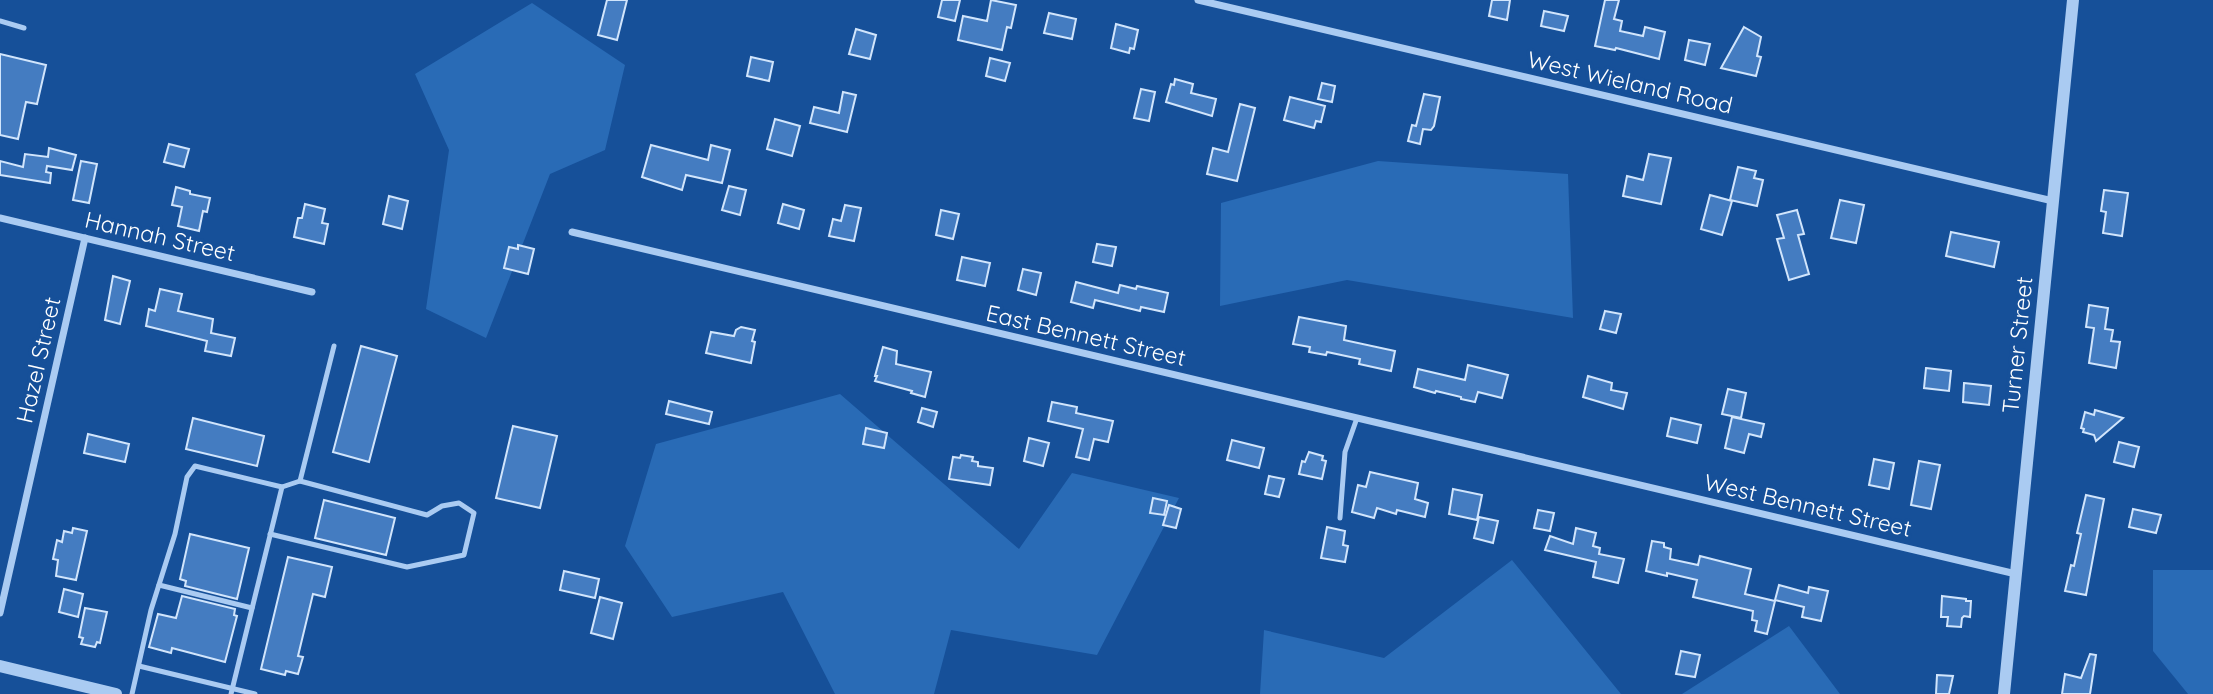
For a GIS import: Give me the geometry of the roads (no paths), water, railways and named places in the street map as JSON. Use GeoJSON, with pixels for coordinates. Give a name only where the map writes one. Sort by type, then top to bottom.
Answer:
{"type":"FeatureCollection","features":[{"type":"Feature","properties":{"kind":"street","name":"West Wieland Road"},"geometry":{"type":"LineString","coordinates":[[1198,0],[2053,201]]}},
{"type":"Feature","properties":{"kind":"street","name":"Turner Street"},"geometry":{"type":"LineString","coordinates":[[2004,694],[2073,0]]}},
{"type":"Feature","properties":{"kind":"street","name":"Hannah Street"},"geometry":{"type":"LineString","coordinates":[[0,218],[312,292]]}},
{"type":"Feature","properties":{"kind":"street","name":"East Bennett Street"},"geometry":{"type":"LineString","coordinates":[[572,232],[1592,473]]}},
{"type":"Feature","properties":{"kind":"street","name":"Hazel Street"},"geometry":{"type":"LineString","coordinates":[[0,613],[85,239]]}},
{"type":"Feature","properties":{"kind":"street","name":"West Bennett Street"},"geometry":{"type":"LineString","coordinates":[[1592,473],[2016,574]]}},
{"type":"Feature","properties":{"kind":"street"},"geometry":{"type":"LineString","coordinates":[[0,666],[116,694]]}},
{"type":"Feature","properties":{"kind":"lane"},"geometry":{"type":"LineString","coordinates":[[0,21],[24,28]]}},
{"type":"Feature","properties":{"kind":"lane"},"geometry":{"type":"LineString","coordinates":[[300,481],[334,346]]}},
{"type":"Feature","properties":{"kind":"lane"},"geometry":{"type":"LineString","coordinates":[[1340,517],[1345,452],[1357,418]]}},
{"type":"Feature","properties":{"kind":"lane"},"geometry":{"type":"LineString","coordinates":[[132,694],[159,585],[175,534],[187,477],[194,466],[282,487],[300,481],[427,515],[442,506],[459,503],[474,513],[464,555],[407,567],[270,534]]}},
{"type":"Feature","properties":{"kind":"lane"},"geometry":{"type":"LineString","coordinates":[[232,691],[282,487]]}},
{"type":"Feature","properties":{"kind":"lane"},"geometry":{"type":"LineString","coordinates":[[159,585],[252,608]]}},
{"type":"Feature","properties":{"kind":"lane"},"geometry":{"type":"LineString","coordinates":[[139,666],[232,691],[255,694]]}}]}
